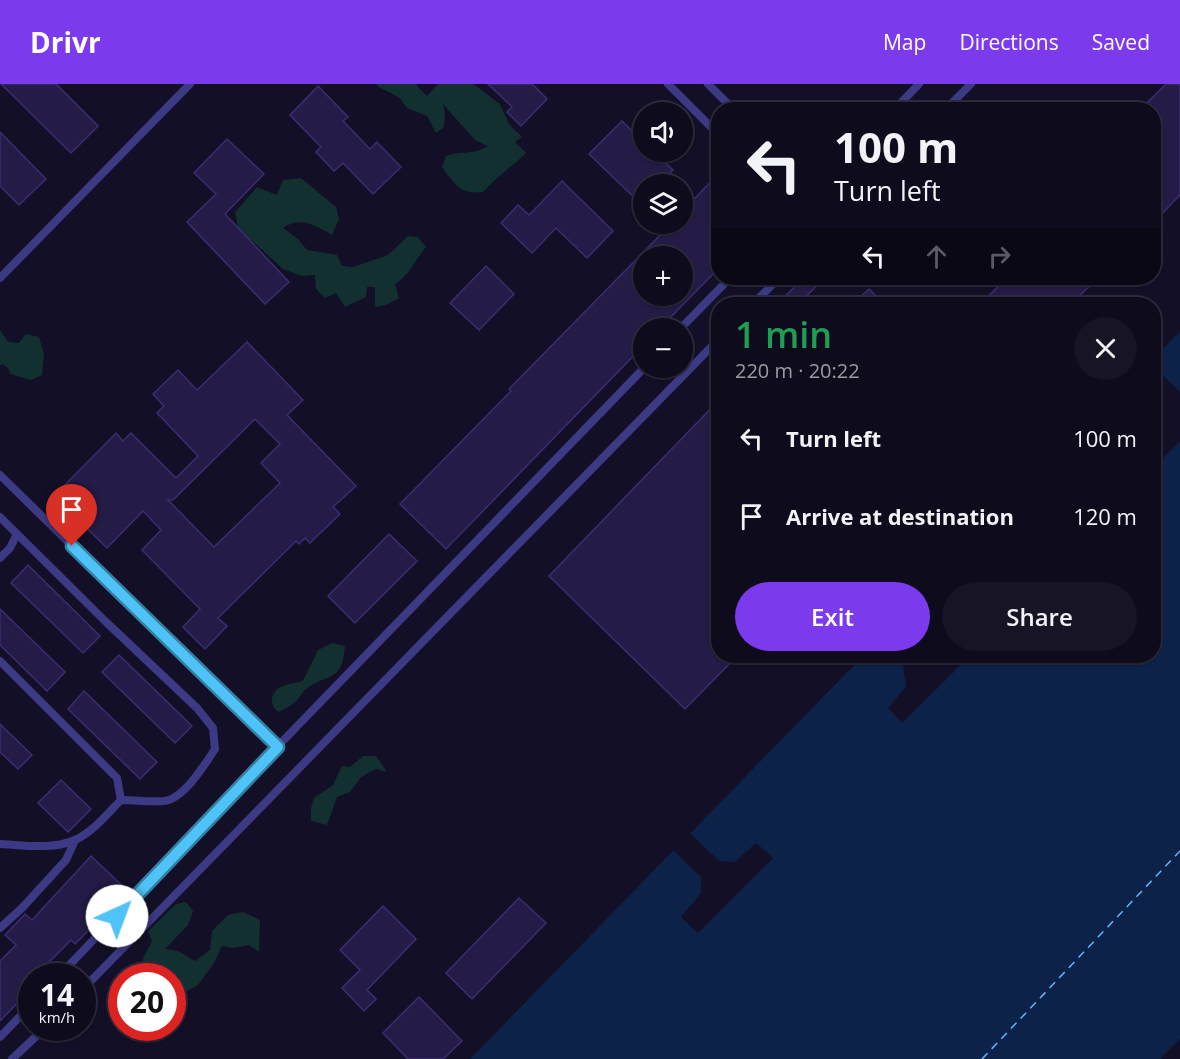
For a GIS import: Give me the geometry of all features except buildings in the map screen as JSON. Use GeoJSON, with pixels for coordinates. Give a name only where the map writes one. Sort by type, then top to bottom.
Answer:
{"type":"FeatureCollection","features":[{"type":"Feature","properties":{"kind":"lane"},"geometry":{"type":"LineString","coordinates":[[0,278],[190,84]]}},
{"type":"Feature","properties":{"kind":"lane"},"geometry":{"type":"LineString","coordinates":[[668,84],[711,127]]}},
{"type":"Feature","properties":{"kind":"lane"},"geometry":{"type":"LineString","coordinates":[[708,84],[726,102]]}},
{"type":"Feature","properties":{"kind":"lane"},"geometry":{"type":"LineString","coordinates":[[902,102],[919,84]]}},
{"type":"Feature","properties":{"kind":"lane"},"geometry":{"type":"LineString","coordinates":[[953,102],[970,84]]}},
{"type":"Feature","properties":{"kind":"lane"},"geometry":{"type":"LineString","coordinates":[[711,297],[723,285]]}},
{"type":"Feature","properties":{"kind":"lane"},"geometry":{"type":"LineString","coordinates":[[760,297],[772,285]]}},
{"type":"Feature","properties":{"kind":"lane"},"geometry":{"type":"LineString","coordinates":[[691,318],[711,297]]}},
{"type":"Feature","properties":{"kind":"lane"},"geometry":{"type":"LineString","coordinates":[[96,976],[711,347]]}},
{"type":"Feature","properties":{"kind":"lane"},"geometry":{"type":"LineString","coordinates":[[71,963],[634,378]]}},
{"type":"Feature","properties":{"kind":"lane"},"geometry":{"type":"LineString","coordinates":[[0,475],[278,747]]}},
{"type":"Feature","properties":{"kind":"lane"},"geometry":{"type":"LineString","coordinates":[[0,517],[197,708],[213,728],[216,749],[184,790],[166,801],[121,800],[97,824],[75,840],[51,845],[0,844]]}},
{"type":"Feature","properties":{"kind":"lane"},"geometry":{"type":"LineString","coordinates":[[0,558],[10,548],[17,534]]}},
{"type":"Feature","properties":{"kind":"lane"},"geometry":{"type":"LineString","coordinates":[[0,661],[117,778],[121,800]]}},
{"type":"Feature","properties":{"kind":"lane"},"geometry":{"type":"LineString","coordinates":[[0,928],[22,908],[66,860],[75,840]]}},
{"type":"Feature","properties":{"kind":"lane"},"geometry":{"type":"LineString","coordinates":[[0,1036],[18,1018]]}},
{"type":"Feature","properties":{"kind":"lane"},"geometry":{"type":"LineString","coordinates":[[12,1059],[31,1041]]}},
{"type":"Feature","properties":{"kind":"green space"},"geometry":{"type":"Polygon","coordinates":[[[377,84],[417,84],[427,96],[438,84],[473,84],[500,104],[509,124],[522,137],[515,142],[526,153],[483,192],[464,190],[454,183],[442,167],[446,156],[477,151],[488,146],[475,140],[443,104],[444,127],[436,133],[427,116],[407,108],[400,98],[377,84]]]}},
{"type":"Feature","properties":{"kind":"green space"},"geometry":{"type":"Polygon","coordinates":[[[301,178],[336,207],[339,219],[332,235],[314,225],[301,222],[289,224],[283,228],[298,239],[307,250],[337,255],[342,266],[353,267],[388,255],[408,236],[418,237],[426,247],[408,272],[395,284],[399,298],[386,305],[375,307],[375,287],[367,287],[366,297],[345,307],[336,293],[325,298],[316,289],[315,275],[302,276],[283,269],[238,228],[235,212],[257,187],[277,195],[283,180],[301,178]]]}},
{"type":"Feature","properties":{"kind":"green space"},"geometry":{"type":"Polygon","coordinates":[[[0,330],[8,342],[19,343],[26,334],[39,337],[44,354],[42,375],[31,380],[10,374],[8,368],[2,364],[0,366],[0,330]]]}},
{"type":"Feature","properties":{"kind":"green space"},"geometry":{"type":"Polygon","coordinates":[[[332,643],[345,646],[338,671],[307,688],[289,706],[279,712],[276,710],[272,697],[276,691],[284,686],[303,681],[318,650],[332,643]]]}},
{"type":"Feature","properties":{"kind":"green space"},"geometry":{"type":"Polygon","coordinates":[[[363,756],[376,756],[387,772],[376,769],[361,777],[350,792],[337,797],[327,825],[311,821],[314,798],[333,785],[342,766],[350,767],[363,756]]]}},
{"type":"Feature","properties":{"kind":"green space"},"geometry":{"type":"Polygon","coordinates":[[[186,902],[193,911],[188,925],[165,949],[178,951],[195,961],[210,950],[212,931],[228,915],[243,912],[260,920],[259,952],[249,945],[233,948],[222,946],[214,963],[198,985],[186,992],[186,963],[143,963],[143,958],[152,941],[148,931],[176,904],[186,902]]]}},
{"type":"Feature","properties":{"kind":"water"},"geometry":{"type":"Polygon","coordinates":[[[1180,331],[1180,1039],[1160,1059],[470,1059],[856,663],[1161,663],[1161,351],[1180,331]]]}},
{"type":"Feature","properties":{"kind":"pier"},"geometry":{"type":"Polygon","coordinates":[[[1161,374],[1180,392],[1180,441],[1161,460],[1161,425],[1163,409],[1161,407],[1161,374]]]}},
{"type":"Feature","properties":{"kind":"pier"},"geometry":{"type":"Polygon","coordinates":[[[901,663],[963,663],[902,723],[888,708],[906,687],[901,663]]]}},
{"type":"Feature","properties":{"kind":"pier"},"geometry":{"type":"Polygon","coordinates":[[[690,833],[719,861],[735,862],[756,843],[773,858],[698,933],[681,917],[701,893],[701,877],[673,850],[690,833]]]}},
{"type":"Feature","properties":{"kind":"ferry route"},"geometry":{"type":"LineString","coordinates":[[982,1059],[1180,851]]}},
{"type":"Feature","properties":{"kind":"route"},"geometry":{"type":"LineString","coordinates":[[72,546],[278,747],[117,916]]}}]}
